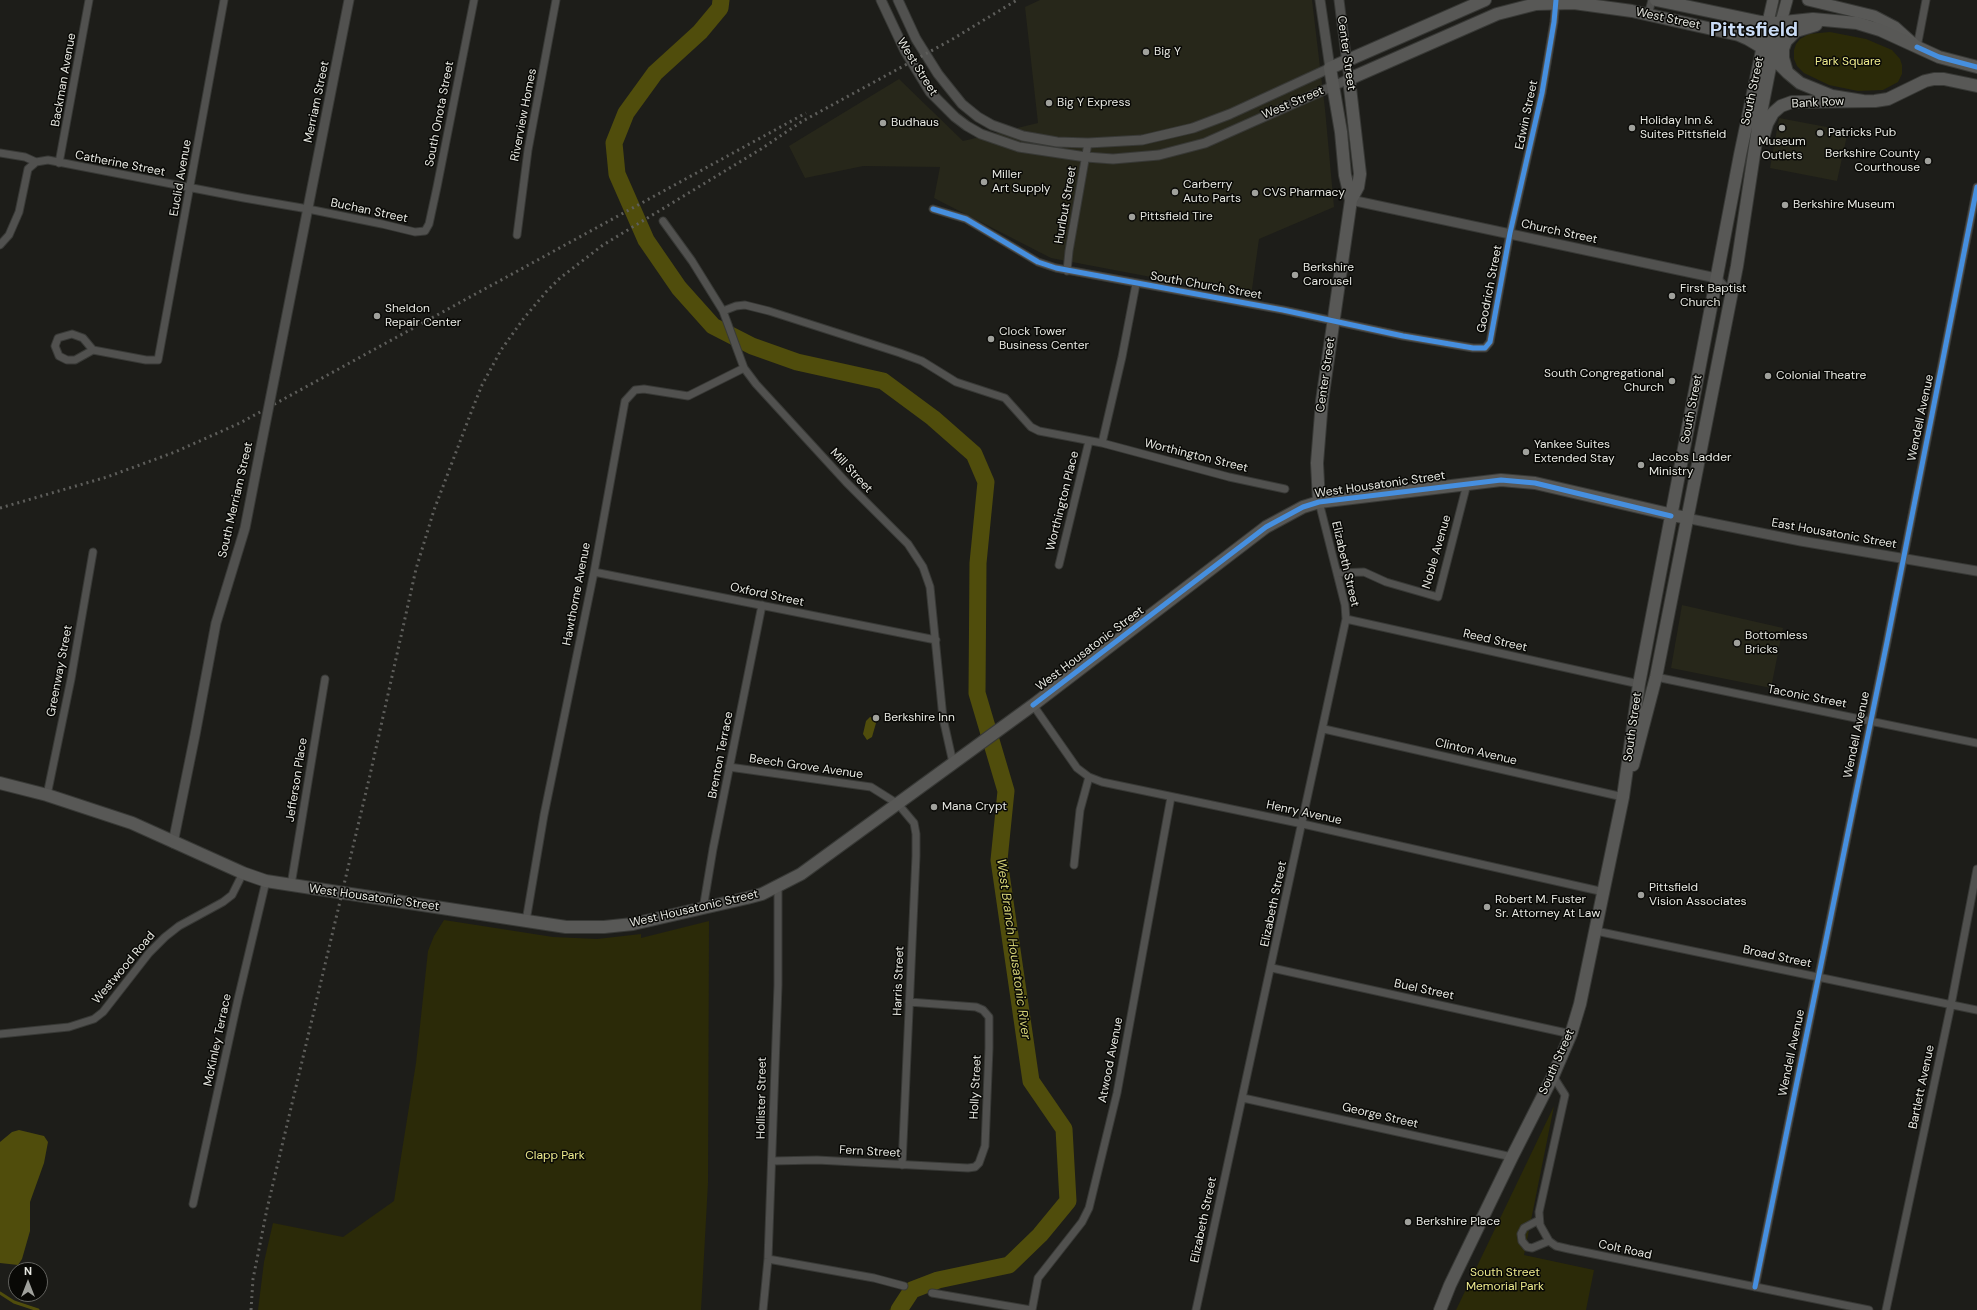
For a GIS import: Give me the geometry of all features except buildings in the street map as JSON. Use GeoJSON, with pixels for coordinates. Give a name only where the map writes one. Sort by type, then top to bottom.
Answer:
{"type":"FeatureCollection","features":[{"type":"Feature","properties":{"kind":"highway","name":"West Street"},"geometry":{"type":"LineString","coordinates":[[1330,68],[1485,0]]}},
{"type":"Feature","properties":{"kind":"highway","name":"West Street"},"geometry":{"type":"LineString","coordinates":[[1656,0],[1768,22],[1813,19],[1843,20]]}},
{"type":"Feature","properties":{"kind":"highway","name":"West Street"},"geometry":{"type":"LineString","coordinates":[[1350,79],[1497,14],[1516,8],[1556,1],[1589,4],[1739,35],[1763,48]]}},
{"type":"Feature","properties":{"kind":"highway"},"geometry":{"type":"LineString","coordinates":[[1788,73],[1784,65],[1783,49],[1791,34],[1803,28],[1843,20],[1880,30],[1940,57],[1977,68]]}},
{"type":"Feature","properties":{"kind":"highway","name":"South Street"},"geometry":{"type":"LineString","coordinates":[[1440,1310],[1450,1285],[1553,1076],[1571,1034],[1580,1004],[1623,796],[1639,684],[1716,278],[1768,22]]}},
{"type":"Feature","properties":{"kind":"highway"},"geometry":{"type":"LineString","coordinates":[[1751,179],[1758,128],[1772,57],[1782,22]]}},
{"type":"Feature","properties":{"kind":"highway","name":"Bank Row"},"geometry":{"type":"LineString","coordinates":[[1763,48],[1800,83],[1832,96],[1863,101]]}},
{"type":"Feature","properties":{"kind":"highway","name":"Center Street"},"geometry":{"type":"LineString","coordinates":[[1330,68],[1345,175],[1351,200]]}},
{"type":"Feature","properties":{"kind":"highway","name":"Center Street"},"geometry":{"type":"LineString","coordinates":[[1319,502],[1318,440],[1333,322],[1351,200],[1358,187],[1360,174],[1350,79]]}},
{"type":"Feature","properties":{"kind":"highway","name":"Bank Row"},"geometry":{"type":"LineString","coordinates":[[1751,179],[1767,124],[1777,109],[1786,104],[1796,102],[1888,99],[1925,81],[1944,79],[1977,86]]}},
{"type":"Feature","properties":{"kind":"highway","name":"South Street"},"geometry":{"type":"LineString","coordinates":[[1623,796],[1637,752],[1656,677],[1731,295],[1751,179]]}},
{"type":"Feature","properties":{"kind":"highway","name":"West Housatonic Street"},"geometry":{"type":"LineString","coordinates":[[0,783],[47,795],[132,823],[173,843],[242,873],[266,881],[566,927],[604,927],[633,924],[748,898],[778,886],[801,874],[1009,723],[1266,527],[1303,506],[1319,502],[1501,480],[1536,483],[1671,516],[1686,518]]}},
{"type":"Feature","properties":{"kind":"main road"},"geometry":{"type":"LineString","coordinates":[[1768,22],[1773,0]]}},
{"type":"Feature","properties":{"kind":"main road"},"geometry":{"type":"LineString","coordinates":[[1782,22],[1787,0]]}},
{"type":"Feature","properties":{"kind":"main road"},"geometry":{"type":"LineString","coordinates":[[1808,0],[1874,16],[1895,27],[1917,47]]}},
{"type":"Feature","properties":{"kind":"street","name":"Backman Avenue"},"geometry":{"type":"LineString","coordinates":[[59,163],[89,0]]}},
{"type":"Feature","properties":{"kind":"street","name":"Euclid Avenue"},"geometry":{"type":"LineString","coordinates":[[93,350],[146,360],[158,360],[224,0]]}},
{"type":"Feature","properties":{"kind":"street","name":"Merriam Street"},"geometry":{"type":"LineString","coordinates":[[308,209],[349,0]]}},
{"type":"Feature","properties":{"kind":"street","name":"South Onota Street"},"geometry":{"type":"LineString","coordinates":[[425,232],[429,224],[474,0]]}},
{"type":"Feature","properties":{"kind":"street","name":"Riverview Homes"},"geometry":{"type":"LineString","coordinates":[[517,235],[528,150],[556,0]]}},
{"type":"Feature","properties":{"kind":"street","name":"West Street"},"geometry":{"type":"LineString","coordinates":[[882,0],[906,53],[930,92],[955,117],[981,134],[1002,142],[1037,150],[1086,157],[1113,159],[1143,158],[1191,147],[1221,136],[1350,79]]}},
{"type":"Feature","properties":{"kind":"street","name":"West Street"},"geometry":{"type":"LineString","coordinates":[[898,0],[916,38],[938,74],[957,98],[978,117],[992,125],[1023,136],[1057,142],[1088,143],[1142,140],[1193,128],[1230,114],[1330,68]]}},
{"type":"Feature","properties":{"kind":"street","name":"Center Street"},"geometry":{"type":"LineString","coordinates":[[1320,0],[1330,68]]}},
{"type":"Feature","properties":{"kind":"street","name":"Center Street"},"geometry":{"type":"LineString","coordinates":[[1339,0],[1350,79]]}},
{"type":"Feature","properties":{"kind":"street"},"geometry":{"type":"LineString","coordinates":[[1648,15],[1652,0]]}},
{"type":"Feature","properties":{"kind":"street"},"geometry":{"type":"LineString","coordinates":[[1917,47],[1926,0]]}},
{"type":"Feature","properties":{"kind":"street","name":"Edwin Street"},"geometry":{"type":"LineString","coordinates":[[1510,233],[1542,93],[1556,1]]}},
{"type":"Feature","properties":{"kind":"street","name":"Hurlbut Street"},"geometry":{"type":"LineString","coordinates":[[1067,271],[1068,251],[1088,143]]}},
{"type":"Feature","properties":{"kind":"street","name":"Catherine Street"},"geometry":{"type":"LineString","coordinates":[[0,153],[25,157],[36,162],[48,160],[190,188],[308,209]]}},
{"type":"Feature","properties":{"kind":"street"},"geometry":{"type":"LineString","coordinates":[[0,245],[9,235],[16,218],[28,170],[36,162]]}},
{"type":"Feature","properties":{"kind":"street","name":"Wendell Avenue"},"geometry":{"type":"LineString","coordinates":[[1755,1287],[1904,558],[1977,187]]}},
{"type":"Feature","properties":{"kind":"street","name":"Church Street"},"geometry":{"type":"LineString","coordinates":[[1351,200],[1716,278]]}},
{"type":"Feature","properties":{"kind":"street","name":"Buchan Street"},"geometry":{"type":"LineString","coordinates":[[308,209],[415,232],[425,232]]}},
{"type":"Feature","properties":{"kind":"street","name":"South Merriam Street"},"geometry":{"type":"LineString","coordinates":[[173,843],[194,743],[216,623],[245,528],[308,209]]}},
{"type":"Feature","properties":{"kind":"street","name":"South Church Street"},"geometry":{"type":"LineString","coordinates":[[933,209],[966,219],[1038,262],[1067,271],[1283,310],[1333,322],[1473,348],[1487,347]]}},
{"type":"Feature","properties":{"kind":"street","name":"Mill Street"},"geometry":{"type":"LineString","coordinates":[[663,221],[692,261],[723,311],[731,327],[744,368],[756,384],[846,482],[908,544],[928,578],[944,718],[958,760]]}},
{"type":"Feature","properties":{"kind":"street","name":"Goodrich Street"},"geometry":{"type":"LineString","coordinates":[[1487,347],[1490,342],[1499,302],[1510,233]]}},
{"type":"Feature","properties":{"kind":"street"},"geometry":{"type":"LineString","coordinates":[[1716,278],[1731,295]]}},
{"type":"Feature","properties":{"kind":"street"},"geometry":{"type":"LineString","coordinates":[[1102,443],[1122,357],[1136,284]]}},
{"type":"Feature","properties":{"kind":"street","name":"Worthington Street"},"geometry":{"type":"LineString","coordinates":[[723,311],[736,306],[745,305],[900,353],[922,362],[956,382],[1005,398],[1031,427],[1039,432],[1102,443],[1229,477],[1285,489]]}},
{"type":"Feature","properties":{"kind":"street"},"geometry":{"type":"LineString","coordinates":[[72,334],[83,338],[93,350],[75,360],[67,360],[59,356],[55,346],[58,338],[72,334]]}},
{"type":"Feature","properties":{"kind":"street","name":"Hawthorne Avenue"},"geometry":{"type":"LineString","coordinates":[[526,921],[545,807],[594,572],[625,401],[628,395],[635,390],[644,389],[688,396],[744,368]]}},
{"type":"Feature","properties":{"kind":"street","name":"Worthington Place"},"geometry":{"type":"LineString","coordinates":[[1059,565],[1089,441]]}},
{"type":"Feature","properties":{"kind":"street","name":"Noble Avenue"},"geometry":{"type":"LineString","coordinates":[[1337,573],[1364,572],[1386,582],[1438,598],[1467,484]]}},
{"type":"Feature","properties":{"kind":"street","name":"Elizabeth Street"},"geometry":{"type":"LineString","coordinates":[[1196,1310],[1324,729],[1346,619],[1345,605],[1319,502]]}},
{"type":"Feature","properties":{"kind":"street","name":"East Housatonic Street"},"geometry":{"type":"LineString","coordinates":[[1686,518],[1801,541],[1977,571]]}},
{"type":"Feature","properties":{"kind":"street","name":"Greenway Street"},"geometry":{"type":"LineString","coordinates":[[47,795],[72,671],[93,552]]}},
{"type":"Feature","properties":{"kind":"street","name":"Oxford Street"},"geometry":{"type":"LineString","coordinates":[[594,572],[936,640]]}},
{"type":"Feature","properties":{"kind":"street","name":"Brenton Terrace"},"geometry":{"type":"LineString","coordinates":[[703,909],[712,849],[762,605]]}},
{"type":"Feature","properties":{"kind":"street","name":"Reed Street"},"geometry":{"type":"LineString","coordinates":[[1346,619],[1639,684]]}},
{"type":"Feature","properties":{"kind":"street","name":"Taconic Street"},"geometry":{"type":"LineString","coordinates":[[1656,677],[1977,743]]}},
{"type":"Feature","properties":{"kind":"street","name":"Jefferson Place"},"geometry":{"type":"LineString","coordinates":[[291,885],[325,679]]}},
{"type":"Feature","properties":{"kind":"street","name":"Henry Avenue"},"geometry":{"type":"LineString","coordinates":[[1033,705],[1077,768],[1089,777],[1102,782],[1302,824],[1604,892]]}},
{"type":"Feature","properties":{"kind":"street","name":"Clinton Avenue"},"geometry":{"type":"LineString","coordinates":[[1324,729],[1623,796]]}},
{"type":"Feature","properties":{"kind":"street","name":"Beech Grove Avenue"},"geometry":{"type":"LineString","coordinates":[[729,767],[871,787],[898,804]]}},
{"type":"Feature","properties":{"kind":"street"},"geometry":{"type":"LineString","coordinates":[[1074,865],[1080,810],[1089,777]]}},
{"type":"Feature","properties":{"kind":"street","name":"Atwood Avenue"},"geometry":{"type":"LineString","coordinates":[[1031,1310],[1038,1278],[1082,1222],[1089,1208],[1117,1094],[1171,797]]}},
{"type":"Feature","properties":{"kind":"street","name":"Harris Street"},"geometry":{"type":"LineString","coordinates":[[898,804],[914,823],[916,834],[902,1165]]}},
{"type":"Feature","properties":{"kind":"street","name":"Bartlett Avenue"},"geometry":{"type":"LineString","coordinates":[[1886,1310],[1951,1005],[1977,869]]}},
{"type":"Feature","properties":{"kind":"street","name":"Westwood Road"},"geometry":{"type":"LineString","coordinates":[[0,1034],[69,1027],[94,1019],[103,1012],[149,953],[165,937],[179,926],[223,902],[232,895],[242,873]]}},
{"type":"Feature","properties":{"kind":"street","name":"McKinley Terrace"},"geometry":{"type":"LineString","coordinates":[[193,1204],[266,881]]}},
{"type":"Feature","properties":{"kind":"street","name":"Hollister Street"},"geometry":{"type":"LineString","coordinates":[[763,1310],[768,1258],[772,1161],[778,985],[778,886]]}},
{"type":"Feature","properties":{"kind":"street","name":"Broad Street"},"geometry":{"type":"LineString","coordinates":[[1596,931],[1977,1010]]}},
{"type":"Feature","properties":{"kind":"street","name":"Buel Street"},"geometry":{"type":"LineString","coordinates":[[1272,968],[1571,1034]]}},
{"type":"Feature","properties":{"kind":"street","name":"Holly Street"},"geometry":{"type":"LineString","coordinates":[[909,1002],[972,1007],[983,1010],[989,1017],[990,1048],[983,1156],[975,1167],[968,1168]]}},
{"type":"Feature","properties":{"kind":"street"},"geometry":{"type":"LineString","coordinates":[[1539,1220],[1524,1228],[1521,1234],[1522,1241],[1527,1247],[1532,1248],[1549,1241],[1539,1220],[1542,1194],[1564,1095],[1553,1076]]}},
{"type":"Feature","properties":{"kind":"street","name":"George Street"},"geometry":{"type":"LineString","coordinates":[[1243,1098],[1512,1157]]}},
{"type":"Feature","properties":{"kind":"street","name":"Fern Street"},"geometry":{"type":"LineString","coordinates":[[772,1161],[817,1160],[968,1168]]}},
{"type":"Feature","properties":{"kind":"street","name":"Colt Road"},"geometry":{"type":"LineString","coordinates":[[1549,1241],[1556,1246],[1569,1249],[1868,1310]]}},
{"type":"Feature","properties":{"kind":"street"},"geometry":{"type":"LineString","coordinates":[[768,1258],[874,1278],[904,1286]]}},
{"type":"Feature","properties":{"kind":"street"},"geometry":{"type":"LineString","coordinates":[[932,1292],[1031,1310]]}},
{"type":"Feature","properties":{"kind":"shaded area"},"geometry":{"type":"Polygon","coordinates":[[[1040,0],[1312,0],[1325,109],[1334,207],[1259,239],[1251,296],[1051,258],[934,198],[940,167],[863,166],[805,178],[789,146],[899,79],[963,141],[1038,123],[1025,7],[1040,0]]]}},
{"type":"Feature","properties":{"kind":"shaded area"},"geometry":{"type":"Polygon","coordinates":[[[1779,118],[1848,131],[1837,181],[1770,168],[1779,118]]]}},
{"type":"Feature","properties":{"kind":"shaded area"},"geometry":{"type":"Polygon","coordinates":[[[1682,605],[1783,628],[1771,688],[1671,668],[1682,605]]]}},
{"type":"Feature","properties":{"kind":"shaded area"},"geometry":{"type":"Polygon","coordinates":[[[870,717],[874,718],[876,723],[872,737],[867,740],[863,734],[866,721],[870,717]]]}},
{"type":"Feature","properties":{"kind":"shaded area"},"geometry":{"type":"Polygon","coordinates":[[[19,1130],[44,1136],[48,1142],[44,1163],[30,1202],[30,1231],[22,1259],[20,1262],[8,1262],[8,1264],[0,1263],[0,1142],[12,1132],[19,1130]]]}},
{"type":"Feature","properties":{"kind":"green space","name":"Park Square"},"geometry":{"type":"Polygon","coordinates":[[[1830,32],[1866,39],[1892,50],[1900,59],[1902,65],[1902,74],[1898,82],[1883,90],[1858,91],[1829,85],[1804,73],[1797,66],[1794,59],[1796,44],[1800,39],[1809,34],[1830,32]]]}},
{"type":"Feature","properties":{"kind":"green space","name":"Clapp Park"},"geometry":{"type":"Polygon","coordinates":[[[444,920],[553,937],[597,939],[641,934],[641,938],[709,921],[708,1183],[701,1310],[258,1310],[264,1262],[273,1223],[343,1237],[394,1201],[416,1063],[428,951],[434,936],[444,920]]]}},
{"type":"Feature","properties":{"kind":"green space","name":"South Street Memorial Park"},"geometry":{"type":"Polygon","coordinates":[[[1554,1106],[1524,1255],[1594,1270],[1586,1310],[1456,1310],[1554,1106]]]}},
{"type":"Feature","properties":{"kind":"green space"},"geometry":{"type":"Polygon","coordinates":[[[899,1296],[915,1300],[903,1310],[889,1310],[899,1296]]]}},
{"type":"Feature","properties":{"kind":"waterway","name":"West Branch Housatonic River"},"geometry":{"type":"LineString","coordinates":[[721,0],[720,8],[700,32],[655,73],[626,113],[614,143],[617,174],[646,240],[679,288],[713,326],[752,346],[797,362],[883,381],[933,418],[974,454],[986,482],[978,563],[977,693],[1006,791],[999,860],[1031,1081],[1064,1129],[1068,1201],[1040,1235],[1009,1265],[938,1280],[912,1290],[899,1310]]}},
{"type":"Feature","properties":{"kind":"waterway"},"geometry":{"type":"LineString","coordinates":[[0,1293],[14,1302],[38,1310]]}},
{"type":"Feature","properties":{"kind":"railway"},"geometry":{"type":"LineString","coordinates":[[251,1310],[253,1279],[267,1209],[370,775],[416,569],[434,510],[472,410],[482,385],[501,350],[524,318],[546,292],[560,278],[603,245],[761,149],[801,122],[951,40],[1017,0]]}},
{"type":"Feature","properties":{"kind":"railway"},"geometry":{"type":"LineString","coordinates":[[0,508],[107,477],[175,452],[240,423],[806,113]]}},
{"type":"Feature","properties":{"kind":"cycle path"},"geometry":{"type":"LineString","coordinates":[[933,209],[966,219],[1038,262],[1056,268],[1283,310],[1403,336],[1473,348],[1485,348],[1490,342],[1510,233],[1542,93],[1554,22],[1556,0]]}},
{"type":"Feature","properties":{"kind":"cycle path"},"geometry":{"type":"LineString","coordinates":[[1917,47],[1939,57],[1977,67]]}},
{"type":"Feature","properties":{"kind":"cycle path"},"geometry":{"type":"LineString","coordinates":[[1755,1287],[1887,642],[1977,187]]}},
{"type":"Feature","properties":{"kind":"cycle path"},"geometry":{"type":"LineString","coordinates":[[1033,705],[1266,527],[1303,507],[1319,502],[1501,480],[1535,483],[1671,516]]}},
{"type":"Feature","properties":{"kind":"place","name":"Big Y"},"geometry":{"type":"Point","coordinates":[1146,52]}},
{"type":"Feature","properties":{"kind":"place","name":"Big Y Express"},"geometry":{"type":"Point","coordinates":[1049,103]}},
{"type":"Feature","properties":{"kind":"place","name":"Budhaus"},"geometry":{"type":"Point","coordinates":[883,123]}},
{"type":"Feature","properties":{"kind":"place","name":"Holiday Inn & Suites Pittsfield"},"geometry":{"type":"Point","coordinates":[1632,128]}},
{"type":"Feature","properties":{"kind":"place","name":"Museum Outlets"},"geometry":{"type":"Point","coordinates":[1782,128]}},
{"type":"Feature","properties":{"kind":"place","name":"Patricks Pub"},"geometry":{"type":"Point","coordinates":[1820,133]}},
{"type":"Feature","properties":{"kind":"place","name":"Berkshire County Courthouse"},"geometry":{"type":"Point","coordinates":[1928,161]}},
{"type":"Feature","properties":{"kind":"place","name":"Miller Art Supply"},"geometry":{"type":"Point","coordinates":[984,182]}},
{"type":"Feature","properties":{"kind":"place","name":"Carberry Auto Parts"},"geometry":{"type":"Point","coordinates":[1175,192]}},
{"type":"Feature","properties":{"kind":"place","name":"CVS Pharmacy"},"geometry":{"type":"Point","coordinates":[1255,193]}},
{"type":"Feature","properties":{"kind":"place","name":"Berkshire Museum"},"geometry":{"type":"Point","coordinates":[1785,205]}},
{"type":"Feature","properties":{"kind":"place","name":"Pittsfield Tire"},"geometry":{"type":"Point","coordinates":[1132,217]}},
{"type":"Feature","properties":{"kind":"place","name":"Berkshire Carousel"},"geometry":{"type":"Point","coordinates":[1295,275]}},
{"type":"Feature","properties":{"kind":"place","name":"First Baptist Church"},"geometry":{"type":"Point","coordinates":[1672,296]}},
{"type":"Feature","properties":{"kind":"place","name":"Sheldon Repair Center"},"geometry":{"type":"Point","coordinates":[377,316]}},
{"type":"Feature","properties":{"kind":"place","name":"Clock Tower Business Center"},"geometry":{"type":"Point","coordinates":[991,339]}},
{"type":"Feature","properties":{"kind":"place","name":"Colonial Theatre"},"geometry":{"type":"Point","coordinates":[1768,376]}},
{"type":"Feature","properties":{"kind":"place","name":"South Congregational Church"},"geometry":{"type":"Point","coordinates":[1672,381]}},
{"type":"Feature","properties":{"kind":"place","name":"Yankee Suites Extended Stay"},"geometry":{"type":"Point","coordinates":[1526,452]}},
{"type":"Feature","properties":{"kind":"place","name":"Jacobs Ladder Ministry"},"geometry":{"type":"Point","coordinates":[1641,465]}},
{"type":"Feature","properties":{"kind":"place","name":"Bottomless Bricks"},"geometry":{"type":"Point","coordinates":[1737,643]}},
{"type":"Feature","properties":{"kind":"place","name":"Berkshire Inn"},"geometry":{"type":"Point","coordinates":[876,718]}},
{"type":"Feature","properties":{"kind":"place","name":"Mana Crypt"},"geometry":{"type":"Point","coordinates":[934,807]}},
{"type":"Feature","properties":{"kind":"place","name":"Pittsfield Vision Associates"},"geometry":{"type":"Point","coordinates":[1641,895]}},
{"type":"Feature","properties":{"kind":"place","name":"Robert M. Fuster Sr. Attorney At Law"},"geometry":{"type":"Point","coordinates":[1487,907]}},
{"type":"Feature","properties":{"kind":"place","name":"Berkshire Place"},"geometry":{"type":"Point","coordinates":[1408,1222]}},
{"type":"Feature","properties":{"kind":"district","name":"Pittsfield"},"geometry":{"type":"Point","coordinates":[1754,31]}}]}
